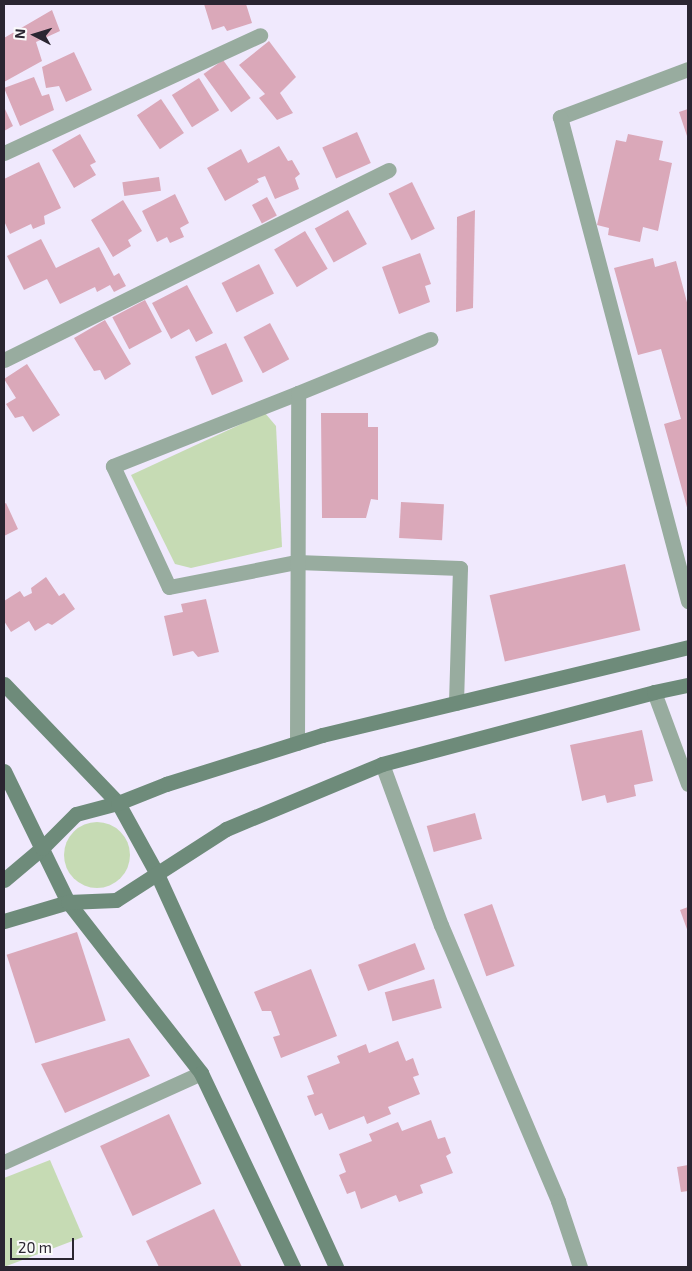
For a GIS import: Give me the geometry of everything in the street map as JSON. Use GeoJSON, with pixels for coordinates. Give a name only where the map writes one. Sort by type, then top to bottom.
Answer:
{"type":"FeatureCollection","features":[{"type":"Feature","properties":{"kind":"main road"},"geometry":{"type":"LineString","coordinates":[[4,880],[42,848],[76,814],[118,803],[166,784],[297,743],[688,647]]}},
{"type":"Feature","properties":{"kind":"main road"},"geometry":{"type":"LineString","coordinates":[[4,684],[118,803],[157,874],[336,1267]]}},
{"type":"Feature","properties":{"kind":"main road"},"geometry":{"type":"LineString","coordinates":[[4,921],[68,902],[116,900],[226,829],[382,764],[654,692],[688,685]]}},
{"type":"Feature","properties":{"kind":"main road"},"geometry":{"type":"LineString","coordinates":[[4,771],[68,902],[201,1073],[293,1267]]}},
{"type":"Feature","properties":{"kind":"street"},"geometry":{"type":"LineString","coordinates":[[4,153],[260,35]]}},
{"type":"Feature","properties":{"kind":"street"},"geometry":{"type":"LineString","coordinates":[[688,69],[560,117],[688,601]]}},
{"type":"Feature","properties":{"kind":"street"},"geometry":{"type":"LineString","coordinates":[[4,360],[389,170]]}},
{"type":"Feature","properties":{"kind":"street"},"geometry":{"type":"LineString","coordinates":[[430,339],[113,466],[169,587],[297,562],[460,568],[456,703]]}},
{"type":"Feature","properties":{"kind":"street"},"geometry":{"type":"LineString","coordinates":[[297,743],[298,393]]}},
{"type":"Feature","properties":{"kind":"street"},"geometry":{"type":"LineString","coordinates":[[654,692],[688,784]]}},
{"type":"Feature","properties":{"kind":"street"},"geometry":{"type":"LineString","coordinates":[[382,764],[441,925],[558,1202],[580,1267]]}},
{"type":"Feature","properties":{"kind":"street"},"geometry":{"type":"LineString","coordinates":[[4,1162],[201,1073]]}},
{"type":"Feature","properties":{"kind":"green space"},"geometry":{"type":"Polygon","coordinates":[[[265,413],[276,426],[282,547],[191,568],[175,564],[131,475],[265,413]]]}},
{"type":"Feature","properties":{"kind":"green space"},"geometry":{"type":"Polygon","coordinates":[[[97,822],[110,825],[120,832],[127,842],[130,855],[127,868],[120,878],[110,885],[97,888],[84,885],[74,878],[67,868],[64,855],[67,842],[74,832],[84,825],[97,822]]]}},
{"type":"Feature","properties":{"kind":"green space"},"geometry":{"type":"Polygon","coordinates":[[[50,1160],[83,1237],[4,1267],[4,1178],[50,1160]]]}},
{"type":"Feature","properties":{"kind":"building"},"geometry":{"type":"Polygon","coordinates":[[[204,4],[246,4],[252,23],[227,31],[224,26],[212,30],[204,4]]]}},
{"type":"Feature","properties":{"kind":"building"},"geometry":{"type":"Polygon","coordinates":[[[52,10],[60,31],[36,42],[42,61],[4,82],[4,38],[52,10]]]}},
{"type":"Feature","properties":{"kind":"building"},"geometry":{"type":"Polygon","coordinates":[[[269,41],[296,77],[280,93],[293,113],[277,120],[259,98],[265,94],[239,65],[269,41]]]}},
{"type":"Feature","properties":{"kind":"building"},"geometry":{"type":"Polygon","coordinates":[[[74,52],[92,90],[66,102],[59,86],[46,88],[42,67],[74,52]]]}},
{"type":"Feature","properties":{"kind":"building"},"geometry":{"type":"Polygon","coordinates":[[[223,60],[251,98],[231,112],[204,74],[223,60]]]}},
{"type":"Feature","properties":{"kind":"building"},"geometry":{"type":"Polygon","coordinates":[[[34,77],[42,96],[49,94],[54,110],[20,126],[4,88],[34,77]]]}},
{"type":"Feature","properties":{"kind":"building"},"geometry":{"type":"Polygon","coordinates":[[[199,78],[219,110],[192,127],[172,95],[199,78]]]}},
{"type":"Feature","properties":{"kind":"building"},"geometry":{"type":"Polygon","coordinates":[[[161,99],[184,133],[160,149],[137,115],[161,99]]]}},
{"type":"Feature","properties":{"kind":"building"},"geometry":{"type":"Polygon","coordinates":[[[4,107],[13,126],[4,131],[4,107]]]}},
{"type":"Feature","properties":{"kind":"building"},"geometry":{"type":"Polygon","coordinates":[[[688,109],[688,139],[679,112],[688,109]]]}},
{"type":"Feature","properties":{"kind":"building"},"geometry":{"type":"Polygon","coordinates":[[[357,132],[371,163],[336,179],[322,147],[357,132]]]}},
{"type":"Feature","properties":{"kind":"building"},"geometry":{"type":"Polygon","coordinates":[[[80,134],[96,162],[90,165],[96,175],[74,188],[52,150],[80,134]]]}},
{"type":"Feature","properties":{"kind":"building"},"geometry":{"type":"Polygon","coordinates":[[[628,134],[663,141],[659,160],[672,163],[658,231],[643,227],[640,242],[608,235],[609,228],[597,225],[616,140],[626,142],[628,134]]]}},
{"type":"Feature","properties":{"kind":"building"},"geometry":{"type":"Polygon","coordinates":[[[279,146],[288,161],[292,160],[300,174],[295,178],[299,189],[275,199],[265,176],[257,179],[259,182],[225,201],[207,168],[241,149],[248,163],[279,146]]]}},
{"type":"Feature","properties":{"kind":"building"},"geometry":{"type":"Polygon","coordinates":[[[39,162],[61,208],[44,216],[45,224],[33,229],[31,224],[10,234],[4,221],[4,179],[39,162]]]}},
{"type":"Feature","properties":{"kind":"building"},"geometry":{"type":"Polygon","coordinates":[[[159,177],[161,191],[124,196],[122,182],[159,177]]]}},
{"type":"Feature","properties":{"kind":"building"},"geometry":{"type":"Polygon","coordinates":[[[412,182],[435,229],[411,240],[389,193],[412,182]]]}},
{"type":"Feature","properties":{"kind":"building"},"geometry":{"type":"Polygon","coordinates":[[[175,194],[189,223],[180,228],[184,237],[170,243],[167,237],[157,242],[142,211],[175,194]]]}},
{"type":"Feature","properties":{"kind":"building"},"geometry":{"type":"Polygon","coordinates":[[[267,197],[277,216],[262,224],[252,205],[267,197]]]}},
{"type":"Feature","properties":{"kind":"building"},"geometry":{"type":"Polygon","coordinates":[[[123,200],[142,231],[128,240],[131,246],[113,257],[91,220],[123,200]]]}},
{"type":"Feature","properties":{"kind":"building"},"geometry":{"type":"Polygon","coordinates":[[[348,210],[367,244],[334,263],[315,228],[348,210]]]}},
{"type":"Feature","properties":{"kind":"building"},"geometry":{"type":"Polygon","coordinates":[[[475,210],[473,308],[456,312],[457,217],[475,210]]]}},
{"type":"Feature","properties":{"kind":"building"},"geometry":{"type":"Polygon","coordinates":[[[305,231],[328,269],[297,287],[274,250],[305,231]]]}},
{"type":"Feature","properties":{"kind":"building"},"geometry":{"type":"Polygon","coordinates":[[[41,239],[56,268],[99,247],[114,276],[119,273],[126,286],[114,292],[110,285],[97,292],[95,287],[60,304],[47,279],[24,290],[7,256],[41,239]]]}},
{"type":"Feature","properties":{"kind":"building"},"geometry":{"type":"Polygon","coordinates":[[[420,253],[431,284],[425,286],[430,302],[399,314],[382,267],[420,253]]]}},
{"type":"Feature","properties":{"kind":"building"},"geometry":{"type":"Polygon","coordinates":[[[653,258],[655,267],[676,261],[688,306],[688,511],[664,424],[681,419],[661,349],[638,355],[614,268],[653,258]]]}},
{"type":"Feature","properties":{"kind":"building"},"geometry":{"type":"Polygon","coordinates":[[[259,264],[274,293],[237,312],[222,283],[259,264]]]}},
{"type":"Feature","properties":{"kind":"building"},"geometry":{"type":"Polygon","coordinates":[[[187,285],[213,333],[196,342],[189,329],[171,339],[152,303],[187,285]]]}},
{"type":"Feature","properties":{"kind":"building"},"geometry":{"type":"Polygon","coordinates":[[[145,300],[162,332],[129,349],[112,317],[145,300]]]}},
{"type":"Feature","properties":{"kind":"building"},"geometry":{"type":"Polygon","coordinates":[[[105,320],[131,364],[105,380],[100,370],[94,371],[74,338],[105,320]]]}},
{"type":"Feature","properties":{"kind":"building"},"geometry":{"type":"Polygon","coordinates":[[[270,323],[289,359],[263,373],[244,337],[270,323]]]}},
{"type":"Feature","properties":{"kind":"building"},"geometry":{"type":"Polygon","coordinates":[[[226,343],[243,381],[212,395],[195,357],[226,343]]]}},
{"type":"Feature","properties":{"kind":"building"},"geometry":{"type":"Polygon","coordinates":[[[27,364],[60,415],[33,432],[23,416],[15,418],[6,404],[16,398],[4,379],[27,364]]]}},
{"type":"Feature","properties":{"kind":"building"},"geometry":{"type":"Polygon","coordinates":[[[321,413],[368,413],[368,427],[378,427],[378,500],[371,499],[366,518],[322,518],[321,413]]]}},
{"type":"Feature","properties":{"kind":"building"},"geometry":{"type":"Polygon","coordinates":[[[401,502],[444,504],[442,540],[399,538],[401,502]]]}},
{"type":"Feature","properties":{"kind":"building"},"geometry":{"type":"Polygon","coordinates":[[[6,503],[18,529],[4,536],[4,504],[6,503]]]}},
{"type":"Feature","properties":{"kind":"building"},"geometry":{"type":"Polygon","coordinates":[[[625,564],[640,630],[505,662],[490,595],[625,564]]]}},
{"type":"Feature","properties":{"kind":"building"},"geometry":{"type":"Polygon","coordinates":[[[46,577],[59,596],[64,593],[75,609],[52,625],[48,623],[35,631],[29,621],[11,632],[4,621],[4,601],[20,591],[24,597],[32,593],[31,588],[46,577]]]}},
{"type":"Feature","properties":{"kind":"building"},"geometry":{"type":"Polygon","coordinates":[[[206,599],[219,652],[198,657],[193,651],[173,656],[164,616],[183,612],[181,604],[206,599]]]}},
{"type":"Feature","properties":{"kind":"building"},"geometry":{"type":"Polygon","coordinates":[[[642,730],[653,781],[634,785],[636,796],[607,803],[605,795],[582,801],[570,745],[642,730]]]}},
{"type":"Feature","properties":{"kind":"building"},"geometry":{"type":"Polygon","coordinates":[[[475,813],[482,839],[434,852],[427,826],[475,813]]]}},
{"type":"Feature","properties":{"kind":"building"},"geometry":{"type":"Polygon","coordinates":[[[492,904],[515,966],[486,976],[464,914],[492,904]]]}},
{"type":"Feature","properties":{"kind":"building"},"geometry":{"type":"Polygon","coordinates":[[[688,907],[688,932],[680,910],[688,907]]]}},
{"type":"Feature","properties":{"kind":"building"},"geometry":{"type":"Polygon","coordinates":[[[77,932],[106,1020],[35,1043],[7,955],[77,932]]]}},
{"type":"Feature","properties":{"kind":"building"},"geometry":{"type":"Polygon","coordinates":[[[415,943],[425,969],[368,991],[358,965],[415,943]]]}},
{"type":"Feature","properties":{"kind":"building"},"geometry":{"type":"Polygon","coordinates":[[[311,969],[337,1036],[281,1058],[273,1037],[280,1035],[271,1011],[262,1011],[254,992],[311,969]]]}},
{"type":"Feature","properties":{"kind":"building"},"geometry":{"type":"Polygon","coordinates":[[[434,979],[442,1008],[393,1021],[385,992],[434,979]]]}},
{"type":"Feature","properties":{"kind":"building"},"geometry":{"type":"Polygon","coordinates":[[[129,1038],[150,1076],[65,1113],[41,1064],[129,1038]]]}},
{"type":"Feature","properties":{"kind":"building"},"geometry":{"type":"Polygon","coordinates":[[[398,1041],[406,1061],[413,1058],[419,1075],[413,1077],[420,1094],[388,1107],[391,1114],[367,1124],[364,1116],[329,1130],[322,1113],[315,1116],[307,1096],[314,1094],[307,1076],[340,1063],[337,1056],[366,1044],[369,1053],[398,1041]]]}},
{"type":"Feature","properties":{"kind":"building"},"geometry":{"type":"Polygon","coordinates":[[[169,1114],[202,1184],[133,1216],[100,1146],[169,1114]]]}},
{"type":"Feature","properties":{"kind":"building"},"geometry":{"type":"Polygon","coordinates":[[[431,1120],[438,1139],[445,1137],[451,1153],[446,1156],[453,1173],[420,1185],[423,1193],[399,1202],[396,1195],[361,1209],[355,1191],[347,1194],[339,1175],[346,1172],[339,1154],[372,1141],[369,1134],[398,1122],[402,1131],[431,1120]]]}},
{"type":"Feature","properties":{"kind":"building"},"geometry":{"type":"Polygon","coordinates":[[[688,1165],[688,1191],[681,1192],[677,1167],[688,1165]]]}},
{"type":"Feature","properties":{"kind":"building"},"geometry":{"type":"Polygon","coordinates":[[[214,1209],[242,1267],[159,1267],[146,1241],[214,1209]]]}}]}
